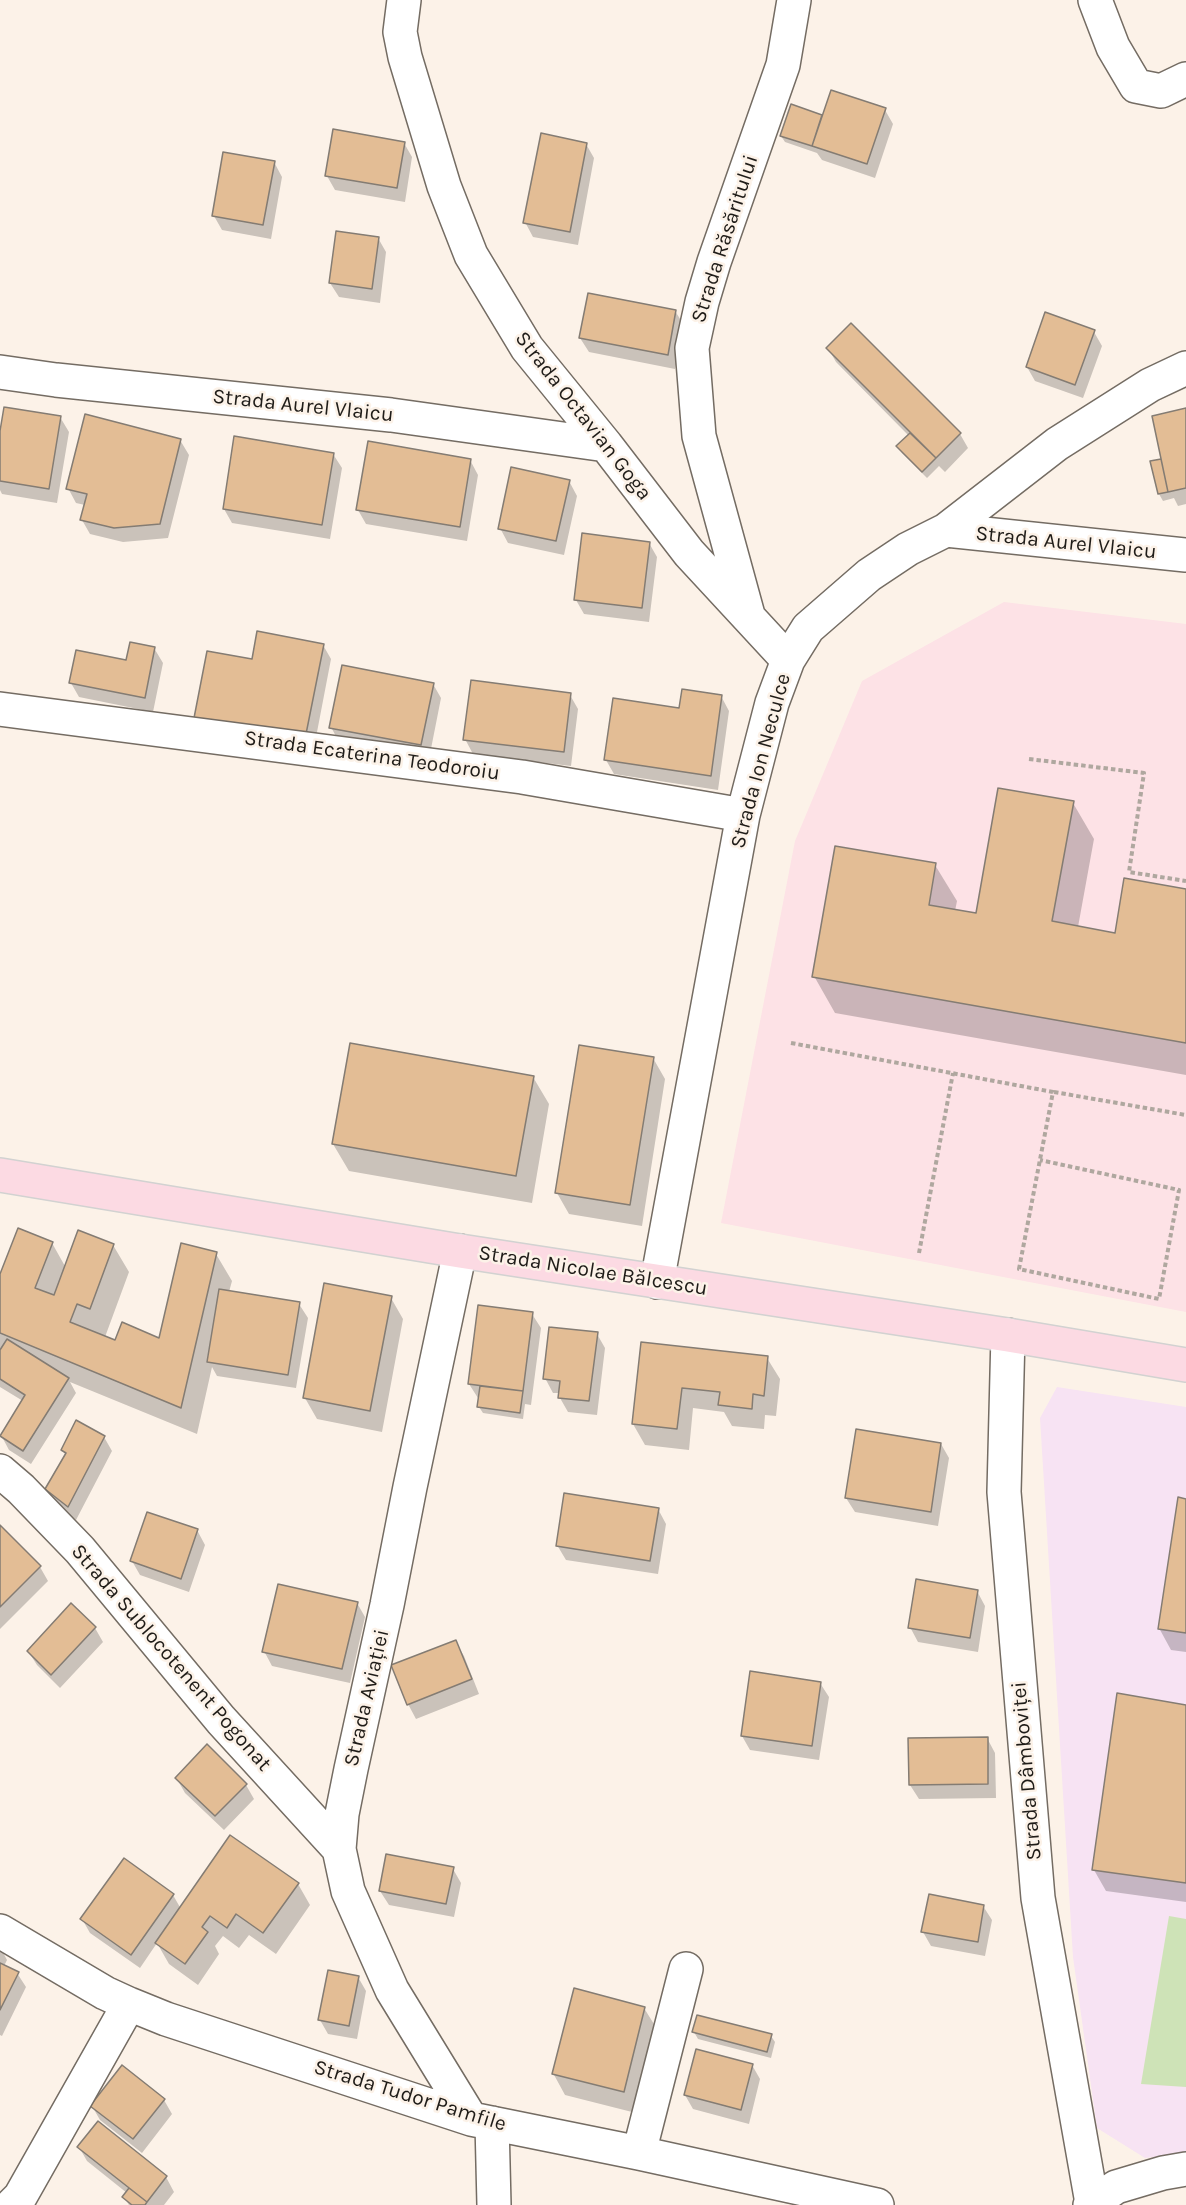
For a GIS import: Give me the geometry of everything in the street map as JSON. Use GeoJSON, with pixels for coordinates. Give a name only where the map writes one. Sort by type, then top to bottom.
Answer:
{"type":"FeatureCollection","features":[{"type":"Feature","properties":{"kind":"main road","name":"Strada Nicolae Bălcescu"},"geometry":{"type":"LineString","coordinates":[[0,1174],[460,1251],[1008,1335],[1186,1365]]}},
{"type":"Feature","properties":{"kind":"street","name":"Strada Răsăritului"},"geometry":{"type":"LineString","coordinates":[[749,619],[699,436],[692,348],[714,262],[783,65],[794,0]]}},
{"type":"Feature","properties":{"kind":"street"},"geometry":{"type":"LineString","coordinates":[[1095,0],[1113,47],[1136,86],[1161,91],[1186,79]]}},
{"type":"Feature","properties":{"kind":"street","name":"Strada Octavian Goga"},"geometry":{"type":"LineString","coordinates":[[397,3],[405,57],[444,186],[471,255],[527,348],[606,445],[688,553],[788,660]]}},
{"type":"Feature","properties":{"kind":"street","name":"Strada Ion Neculce"},"geometry":{"type":"LineString","coordinates":[[657,1282],[743,815],[772,703],[788,660],[808,628],[869,575],[908,549],[946,530],[1057,444],[1150,385],[1186,368]]}},
{"type":"Feature","properties":{"kind":"street","name":"Strada Aurel Vlaicu"},"geometry":{"type":"LineString","coordinates":[[0,372],[56,380],[391,415],[606,445]]}},
{"type":"Feature","properties":{"kind":"street","name":"Strada Aurel Vlaicu"},"geometry":{"type":"LineString","coordinates":[[946,530],[1186,555]]}},
{"type":"Feature","properties":{"kind":"street","name":"Strada Ecaterina Teodoroiu"},"geometry":{"type":"LineString","coordinates":[[0,709],[522,777],[743,815]]}},
{"type":"Feature","properties":{"kind":"street","name":"Strada Aviației"},"geometry":{"type":"LineString","coordinates":[[460,1251],[351,1769],[342,1814],[339,1849],[348,1891],[392,1990],[482,2121]]}},
{"type":"Feature","properties":{"kind":"street","name":"Strada Dâmboviței"},"geometry":{"type":"LineString","coordinates":[[1008,1335],[1004,1492],[1038,1898],[1091,2204]]}},
{"type":"Feature","properties":{"kind":"street","name":"Strada Sublocotenent Pogonat"},"geometry":{"type":"LineString","coordinates":[[0,1471],[80,1550],[221,1720],[339,1849]]}},
{"type":"Feature","properties":{"kind":"street","name":"Strada Tudor Pamfile"},"geometry":{"type":"LineString","coordinates":[[0,1931],[105,1993],[166,2019],[482,2121],[639,2152],[878,2205]]}},
{"type":"Feature","properties":{"kind":"street"},"geometry":{"type":"LineString","coordinates":[[639,2152],[686,1969]]}},
{"type":"Feature","properties":{"kind":"street"},"geometry":{"type":"LineString","coordinates":[[12,2205],[20,2197],[129,2004]]}},
{"type":"Feature","properties":{"kind":"street"},"geometry":{"type":"LineString","coordinates":[[482,2121],[494,2205]]}},
{"type":"Feature","properties":{"kind":"street"},"geometry":{"type":"LineString","coordinates":[[1091,2204],[1116,2187],[1163,2173],[1186,2169]]}},
{"type":"Feature","properties":{"kind":"path"},"geometry":{"type":"LineString","coordinates":[[1029,759],[1144,773],[1129,872],[1186,881]]}},
{"type":"Feature","properties":{"kind":"path"},"geometry":{"type":"LineString","coordinates":[[791,1043],[1053,1092],[1186,1114]]}},
{"type":"Feature","properties":{"kind":"path"},"geometry":{"type":"LineString","coordinates":[[919,1253],[953,1073]]}},
{"type":"Feature","properties":{"kind":"path"},"geometry":{"type":"LineString","coordinates":[[1040,1160],[1179,1190],[1160,1299],[1019,1269],[1053,1092]]}},
{"type":"Feature","properties":{"kind":"shaded area"},"geometry":{"type":"Polygon","coordinates":[[[1004,602],[1186,624],[1186,1312],[721,1223],[795,841],[862,681],[1004,602]]]}},
{"type":"Feature","properties":{"kind":"shaded area"},"geometry":{"type":"Polygon","coordinates":[[[1057,1387],[1186,1407],[1186,2153],[1145,2158],[1097,2128],[1073,1957],[1040,1418],[1057,1387]]]}},
{"type":"Feature","properties":{"kind":"green space"},"geometry":{"type":"Polygon","coordinates":[[[1169,1916],[1186,1919],[1186,2087],[1141,2084],[1169,1916]]]}},
{"type":"Feature","properties":{"kind":"building"},"geometry":{"type":"Polygon","coordinates":[[[831,90],[886,108],[867,164],[812,146],[831,90]]]}},
{"type":"Feature","properties":{"kind":"building"},"geometry":{"type":"Polygon","coordinates":[[[791,104],[822,115],[812,146],[780,136],[791,104]]]}},
{"type":"Feature","properties":{"kind":"building"},"geometry":{"type":"Polygon","coordinates":[[[333,129],[405,142],[397,188],[325,176],[333,129]]]}},
{"type":"Feature","properties":{"kind":"building"},"geometry":{"type":"Polygon","coordinates":[[[541,133],[587,143],[570,232],[523,223],[541,133]]]}},
{"type":"Feature","properties":{"kind":"building"},"geometry":{"type":"Polygon","coordinates":[[[223,152],[275,161],[263,225],[212,216],[223,152]]]}},
{"type":"Feature","properties":{"kind":"building"},"geometry":{"type":"Polygon","coordinates":[[[336,231],[379,237],[372,289],[329,283],[336,231]]]}},
{"type":"Feature","properties":{"kind":"building"},"geometry":{"type":"Polygon","coordinates":[[[588,293],[676,310],[668,355],[579,338],[588,293]]]}},
{"type":"Feature","properties":{"kind":"building"},"geometry":{"type":"Polygon","coordinates":[[[1045,312],[1095,330],[1075,385],[1026,367],[1045,312]]]}},
{"type":"Feature","properties":{"kind":"building"},"geometry":{"type":"Polygon","coordinates":[[[851,323],[961,433],[936,458],[826,348],[851,323]]]}},
{"type":"Feature","properties":{"kind":"building"},"geometry":{"type":"Polygon","coordinates":[[[4,407],[61,416],[49,489],[0,481],[0,431],[4,407]]]}},
{"type":"Feature","properties":{"kind":"building"},"geometry":{"type":"Polygon","coordinates":[[[1186,408],[1186,488],[1168,492],[1152,416],[1186,408]]]}},
{"type":"Feature","properties":{"kind":"building"},"geometry":{"type":"Polygon","coordinates":[[[85,414],[181,439],[160,524],[114,528],[80,520],[87,494],[66,489],[85,414]]]}},
{"type":"Feature","properties":{"kind":"building"},"geometry":{"type":"Polygon","coordinates":[[[910,433],[936,458],[922,472],[896,446],[910,433]]]}},
{"type":"Feature","properties":{"kind":"building"},"geometry":{"type":"Polygon","coordinates":[[[234,436],[334,453],[322,525],[223,509],[234,436]]]}},
{"type":"Feature","properties":{"kind":"building"},"geometry":{"type":"Polygon","coordinates":[[[368,441],[471,459],[460,527],[356,510],[368,441]]]}},
{"type":"Feature","properties":{"kind":"building"},"geometry":{"type":"Polygon","coordinates":[[[1161,459],[1168,492],[1158,494],[1150,461],[1161,459]]]}},
{"type":"Feature","properties":{"kind":"building"},"geometry":{"type":"Polygon","coordinates":[[[511,467],[570,480],[556,541],[498,529],[511,467]]]}},
{"type":"Feature","properties":{"kind":"building"},"geometry":{"type":"Polygon","coordinates":[[[582,533],[650,542],[642,608],[574,600],[582,533]]]}},
{"type":"Feature","properties":{"kind":"building"},"geometry":{"type":"Polygon","coordinates":[[[257,631],[324,644],[305,739],[194,718],[207,651],[252,659],[257,631]]]}},
{"type":"Feature","properties":{"kind":"building"},"geometry":{"type":"Polygon","coordinates":[[[130,642],[155,647],[145,698],[69,683],[76,650],[126,660],[130,642]]]}},
{"type":"Feature","properties":{"kind":"building"},"geometry":{"type":"Polygon","coordinates":[[[342,665],[434,683],[421,745],[329,728],[342,665]]]}},
{"type":"Feature","properties":{"kind":"building"},"geometry":{"type":"Polygon","coordinates":[[[471,680],[571,693],[564,752],[463,740],[471,680]]]}},
{"type":"Feature","properties":{"kind":"building"},"geometry":{"type":"Polygon","coordinates":[[[682,689],[722,695],[711,776],[604,760],[613,698],[679,708],[682,689]]]}},
{"type":"Feature","properties":{"kind":"building"},"geometry":{"type":"Polygon","coordinates":[[[998,788],[1074,801],[1052,921],[1115,933],[1124,878],[1186,889],[1186,1043],[812,977],[835,846],[936,863],[929,905],[976,913],[998,788]]]}},
{"type":"Feature","properties":{"kind":"building"},"geometry":{"type":"Polygon","coordinates":[[[350,1043],[534,1076],[516,1176],[332,1144],[350,1043]]]}},
{"type":"Feature","properties":{"kind":"building"},"geometry":{"type":"Polygon","coordinates":[[[579,1045],[654,1057],[630,1205],[555,1193],[579,1045]]]}},
{"type":"Feature","properties":{"kind":"building"},"geometry":{"type":"Polygon","coordinates":[[[18,1228],[53,1242],[35,1288],[54,1295],[78,1230],[114,1244],[90,1309],[77,1304],[70,1322],[115,1340],[122,1322],[159,1338],[181,1243],[217,1252],[181,1408],[0,1333],[0,1274],[18,1228]]]}},
{"type":"Feature","properties":{"kind":"building"},"geometry":{"type":"Polygon","coordinates":[[[324,1283],[392,1296],[370,1411],[303,1398],[324,1283]]]}},
{"type":"Feature","properties":{"kind":"building"},"geometry":{"type":"Polygon","coordinates":[[[219,1289],[300,1302],[288,1375],[207,1362],[219,1289]]]}},
{"type":"Feature","properties":{"kind":"building"},"geometry":{"type":"Polygon","coordinates":[[[478,1305],[533,1312],[523,1391],[468,1384],[478,1305]]]}},
{"type":"Feature","properties":{"kind":"building"},"geometry":{"type":"Polygon","coordinates":[[[549,1327],[598,1332],[589,1401],[558,1398],[560,1381],[543,1379],[549,1327]]]}},
{"type":"Feature","properties":{"kind":"building"},"geometry":{"type":"Polygon","coordinates":[[[7,1339],[69,1378],[23,1451],[0,1436],[25,1395],[0,1379],[0,1350],[7,1339]]]}},
{"type":"Feature","properties":{"kind":"building"},"geometry":{"type":"Polygon","coordinates":[[[641,1342],[768,1356],[764,1396],[753,1394],[752,1409],[718,1405],[720,1392],[682,1388],[677,1429],[632,1424],[641,1342]]]}},
{"type":"Feature","properties":{"kind":"building"},"geometry":{"type":"Polygon","coordinates":[[[480,1386],[523,1391],[520,1413],[477,1407],[480,1386]]]}},
{"type":"Feature","properties":{"kind":"building"},"geometry":{"type":"Polygon","coordinates":[[[76,1420],[105,1436],[68,1507],[45,1489],[66,1453],[61,1450],[76,1420]]]}},
{"type":"Feature","properties":{"kind":"building"},"geometry":{"type":"Polygon","coordinates":[[[856,1429],[941,1443],[931,1512],[845,1498],[856,1429]]]}},
{"type":"Feature","properties":{"kind":"building"},"geometry":{"type":"Polygon","coordinates":[[[564,1493],[659,1508],[650,1561],[556,1546],[564,1493]]]}},
{"type":"Feature","properties":{"kind":"building"},"geometry":{"type":"Polygon","coordinates":[[[1178,1497],[1186,1499],[1186,1633],[1158,1629],[1178,1497]]]}},
{"type":"Feature","properties":{"kind":"building"},"geometry":{"type":"Polygon","coordinates":[[[147,1512],[198,1529],[181,1579],[130,1561],[147,1512]]]}},
{"type":"Feature","properties":{"kind":"building"},"geometry":{"type":"Polygon","coordinates":[[[0,1525],[41,1566],[0,1607],[0,1525]]]}},
{"type":"Feature","properties":{"kind":"building"},"geometry":{"type":"Polygon","coordinates":[[[916,1579],[978,1590],[970,1638],[908,1628],[916,1579]]]}},
{"type":"Feature","properties":{"kind":"building"},"geometry":{"type":"Polygon","coordinates":[[[278,1584],[358,1602],[342,1669],[262,1652],[278,1584]]]}},
{"type":"Feature","properties":{"kind":"building"},"geometry":{"type":"Polygon","coordinates":[[[71,1603],[96,1627],[51,1675],[27,1651],[71,1603]]]}},
{"type":"Feature","properties":{"kind":"building"},"geometry":{"type":"Polygon","coordinates":[[[456,1640],[472,1679],[407,1705],[391,1665],[456,1640]]]}},
{"type":"Feature","properties":{"kind":"building"},"geometry":{"type":"Polygon","coordinates":[[[750,1671],[821,1682],[812,1746],[741,1736],[750,1671]]]}},
{"type":"Feature","properties":{"kind":"building"},"geometry":{"type":"Polygon","coordinates":[[[1117,1693],[1186,1705],[1186,1883],[1092,1870],[1117,1693]]]}},
{"type":"Feature","properties":{"kind":"building"},"geometry":{"type":"Polygon","coordinates":[[[988,1737],[988,1784],[909,1785],[908,1738],[988,1737]]]}},
{"type":"Feature","properties":{"kind":"building"},"geometry":{"type":"Polygon","coordinates":[[[207,1744],[247,1784],[215,1816],[175,1778],[207,1744]]]}},
{"type":"Feature","properties":{"kind":"building"},"geometry":{"type":"Polygon","coordinates":[[[230,1835],[299,1883],[263,1933],[236,1914],[227,1928],[210,1916],[202,1927],[208,1932],[185,1964],[155,1943],[230,1835]]]}},
{"type":"Feature","properties":{"kind":"building"},"geometry":{"type":"Polygon","coordinates":[[[386,1854],[454,1867],[446,1904],[379,1891],[386,1854]]]}},
{"type":"Feature","properties":{"kind":"building"},"geometry":{"type":"Polygon","coordinates":[[[124,1858],[174,1894],[131,1955],[80,1919],[124,1858]]]}},
{"type":"Feature","properties":{"kind":"building"},"geometry":{"type":"Polygon","coordinates":[[[929,1894],[984,1905],[978,1942],[921,1932],[929,1894]]]}},
{"type":"Feature","properties":{"kind":"building"},"geometry":{"type":"Polygon","coordinates":[[[0,1963],[19,1972],[0,2010],[0,1963]]]}},
{"type":"Feature","properties":{"kind":"building"},"geometry":{"type":"Polygon","coordinates":[[[328,1970],[359,1976],[349,2026],[318,2020],[328,1970]]]}},
{"type":"Feature","properties":{"kind":"building"},"geometry":{"type":"Polygon","coordinates":[[[574,1988],[645,2007],[624,2092],[552,2074],[574,1988]]]}},
{"type":"Feature","properties":{"kind":"building"},"geometry":{"type":"Polygon","coordinates":[[[697,2015],[772,2034],[767,2052],[692,2032],[697,2015]]]}},
{"type":"Feature","properties":{"kind":"building"},"geometry":{"type":"Polygon","coordinates":[[[696,2049],[753,2064],[741,2110],[684,2095],[696,2049]]]}},
{"type":"Feature","properties":{"kind":"building"},"geometry":{"type":"Polygon","coordinates":[[[122,2065],[165,2099],[133,2139],[90,2106],[122,2065]]]}},
{"type":"Feature","properties":{"kind":"building"},"geometry":{"type":"Polygon","coordinates":[[[98,2121],[167,2176],[147,2202],[77,2147],[98,2121]]]}},
{"type":"Feature","properties":{"kind":"building"},"geometry":{"type":"Polygon","coordinates":[[[129,2188],[147,2202],[145,2205],[132,2205],[122,2197],[129,2188]]]}}]}
